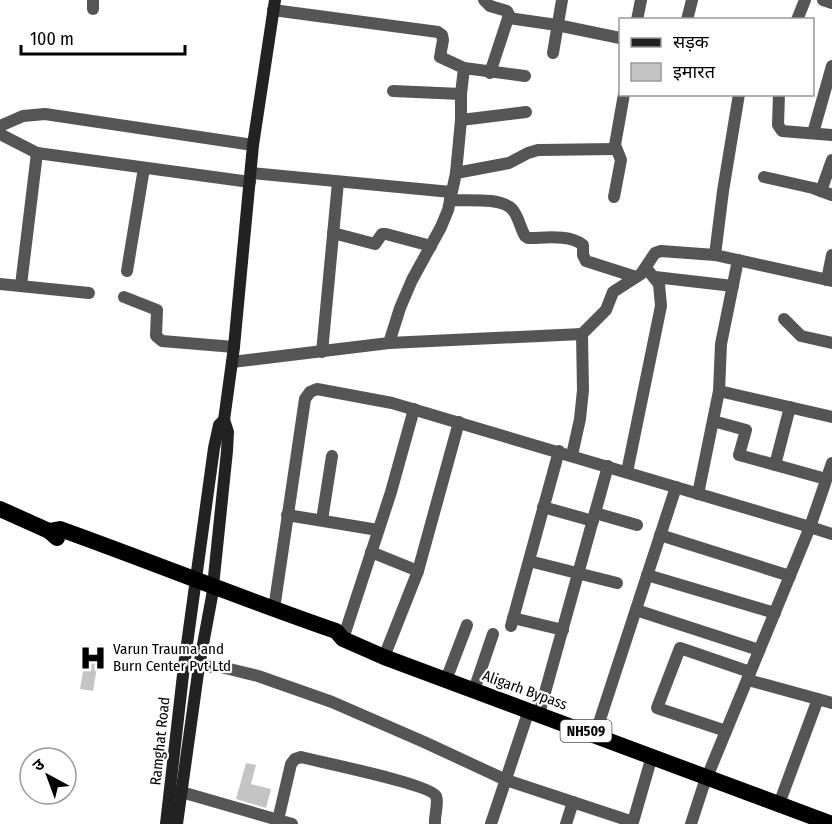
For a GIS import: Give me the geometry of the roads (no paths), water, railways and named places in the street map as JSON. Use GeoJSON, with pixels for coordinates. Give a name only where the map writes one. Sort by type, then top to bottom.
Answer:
{"type":"FeatureCollection","features":[{"type":"Feature","properties":{"kind":"highway","name":"Aligarh Bypass"},"geometry":{"type":"LineString","coordinates":[[0,509],[49,531],[60,529],[333,642],[342,638]]}},
{"type":"Feature","properties":{"kind":"highway","name":"Aligarh Bypass"},"geometry":{"type":"LineString","coordinates":[[213,591],[336,631],[342,638],[384,657],[474,690],[529,719],[595,735],[649,765],[704,786],[779,804],[795,817],[832,822]]}},
{"type":"Feature","properties":{"kind":"main road"},"geometry":{"type":"LineString","coordinates":[[224,420],[234,347],[253,145],[274,5]]}},
{"type":"Feature","properties":{"kind":"main road","name":"Ramghat Road"},"geometry":{"type":"LineString","coordinates":[[166,824],[176,790],[213,591],[228,432],[224,420],[219,425],[214,448],[184,666],[176,790],[177,824]]}},
{"type":"Feature","properties":{"kind":"street"},"geometry":{"type":"LineString","coordinates":[[484,0],[490,6],[507,11],[508,18],[490,73]]}},
{"type":"Feature","properties":{"kind":"street"},"geometry":{"type":"LineString","coordinates":[[553,53],[562,0]]}},
{"type":"Feature","properties":{"kind":"street"},"geometry":{"type":"LineString","coordinates":[[636,18],[641,0]]}},
{"type":"Feature","properties":{"kind":"street"},"geometry":{"type":"LineString","coordinates":[[688,18],[692,0]]}},
{"type":"Feature","properties":{"kind":"street"},"geometry":{"type":"LineString","coordinates":[[797,18],[805,0]]}},
{"type":"Feature","properties":{"kind":"street"},"geometry":{"type":"LineString","coordinates":[[823,0],[832,3]]}},
{"type":"Feature","properties":{"kind":"street"},"geometry":{"type":"LineString","coordinates":[[274,5],[434,31],[442,35],[440,57],[464,68],[525,76]]}},
{"type":"Feature","properties":{"kind":"street"},"geometry":{"type":"LineString","coordinates":[[508,18],[619,38]]}},
{"type":"Feature","properties":{"kind":"street"},"geometry":{"type":"LineString","coordinates":[[813,133],[832,66]]}},
{"type":"Feature","properties":{"kind":"street"},"geometry":{"type":"LineString","coordinates":[[389,343],[400,308],[441,227],[451,196],[456,173],[464,68]]}},
{"type":"Feature","properties":{"kind":"street"},"geometry":{"type":"LineString","coordinates":[[393,91],[461,94]]}},
{"type":"Feature","properties":{"kind":"street"},"geometry":{"type":"LineString","coordinates":[[614,197],[621,159],[615,144],[624,96]]}},
{"type":"Feature","properties":{"kind":"street"},"geometry":{"type":"LineString","coordinates":[[715,255],[739,96]]}},
{"type":"Feature","properties":{"kind":"street"},"geometry":{"type":"LineString","coordinates":[[779,96],[778,125],[782,131],[832,135]]}},
{"type":"Feature","properties":{"kind":"street"},"geometry":{"type":"LineString","coordinates":[[461,120],[526,111]]}},
{"type":"Feature","properties":{"kind":"street"},"geometry":{"type":"LineString","coordinates":[[0,126],[23,116],[45,114],[253,145]]}},
{"type":"Feature","properties":{"kind":"street"},"geometry":{"type":"LineString","coordinates":[[0,134],[37,153],[144,168],[338,182],[497,202],[513,210],[528,238],[565,238],[580,242],[583,245],[583,255],[586,261],[636,277]]}},
{"type":"Feature","properties":{"kind":"street"},"geometry":{"type":"LineString","coordinates":[[456,173],[508,163],[538,150],[616,149]]}},
{"type":"Feature","properties":{"kind":"street"},"geometry":{"type":"LineString","coordinates":[[21,285],[37,153]]}},
{"type":"Feature","properties":{"kind":"street"},"geometry":{"type":"LineString","coordinates":[[764,177],[826,193],[832,160]]}},
{"type":"Feature","properties":{"kind":"street"},"geometry":{"type":"LineString","coordinates":[[127,271],[144,168]]}},
{"type":"Feature","properties":{"kind":"street"},"geometry":{"type":"LineString","coordinates":[[322,352],[338,182]]}},
{"type":"Feature","properties":{"kind":"street"},"geometry":{"type":"LineString","coordinates":[[333,233],[375,244],[382,234],[386,234],[430,246]]}},
{"type":"Feature","properties":{"kind":"street"},"geometry":{"type":"LineString","coordinates":[[627,472],[661,306],[662,295],[659,284],[650,272],[651,257],[661,251],[715,255],[829,281],[832,255]]}},
{"type":"Feature","properties":{"kind":"street"},"geometry":{"type":"LineString","coordinates":[[698,494],[719,391],[721,344],[738,260]]}},
{"type":"Feature","properties":{"kind":"street"},"geometry":{"type":"LineString","coordinates":[[232,362],[389,343],[582,334],[606,310],[613,292],[636,277],[650,272],[733,286]]}},
{"type":"Feature","properties":{"kind":"street"},"geometry":{"type":"LineString","coordinates":[[0,284],[89,293]]}},
{"type":"Feature","properties":{"kind":"street"},"geometry":{"type":"LineString","coordinates":[[124,297],[157,310],[156,336],[162,341],[234,347]]}},
{"type":"Feature","properties":{"kind":"street"},"geometry":{"type":"LineString","coordinates":[[784,319],[801,336],[832,343]]}},
{"type":"Feature","properties":{"kind":"street"},"geometry":{"type":"LineString","coordinates":[[572,455],[580,419],[583,390],[582,334]]}},
{"type":"Feature","properties":{"kind":"street"},"geometry":{"type":"LineString","coordinates":[[274,609],[305,399],[310,392],[317,389],[414,409],[832,534]]}},
{"type":"Feature","properties":{"kind":"street"},"geometry":{"type":"LineString","coordinates":[[719,391],[832,417]]}},
{"type":"Feature","properties":{"kind":"street"},"geometry":{"type":"LineString","coordinates":[[775,465],[790,407]]}},
{"type":"Feature","properties":{"kind":"street"},"geometry":{"type":"LineString","coordinates":[[342,638],[392,492],[414,409]]}},
{"type":"Feature","properties":{"kind":"street"},"geometry":{"type":"LineString","coordinates":[[713,421],[746,430],[739,455],[826,478]]}},
{"type":"Feature","properties":{"kind":"street"},"geometry":{"type":"LineString","coordinates":[[384,657],[418,571],[459,422]]}},
{"type":"Feature","properties":{"kind":"street"},"geometry":{"type":"LineString","coordinates":[[559,451],[512,622],[563,630]]}},
{"type":"Feature","properties":{"kind":"street"},"geometry":{"type":"LineString","coordinates":[[322,520],[332,456]]}},
{"type":"Feature","properties":{"kind":"street"},"geometry":{"type":"LineString","coordinates":[[691,824],[726,731],[810,527],[832,463]]}},
{"type":"Feature","properties":{"kind":"street"},"geometry":{"type":"LineString","coordinates":[[491,824],[563,630],[608,466]]}},
{"type":"Feature","properties":{"kind":"street"},"geometry":{"type":"LineString","coordinates":[[595,735],[676,487]]}},
{"type":"Feature","properties":{"kind":"street"},"geometry":{"type":"LineString","coordinates":[[543,507],[637,525]]}},
{"type":"Feature","properties":{"kind":"street"},"geometry":{"type":"LineString","coordinates":[[287,514],[378,530]]}},
{"type":"Feature","properties":{"kind":"street"},"geometry":{"type":"LineString","coordinates":[[660,535],[790,576]]}},
{"type":"Feature","properties":{"kind":"street"},"geometry":{"type":"LineString","coordinates":[[371,552],[418,571]]}},
{"type":"Feature","properties":{"kind":"street"},"geometry":{"type":"LineString","coordinates":[[529,561],[617,583]]}},
{"type":"Feature","properties":{"kind":"street"},"geometry":{"type":"LineString","coordinates":[[647,575],[775,613]]}},
{"type":"Feature","properties":{"kind":"street"},"geometry":{"type":"LineString","coordinates":[[636,610],[759,650]]}},
{"type":"Feature","properties":{"kind":"street"},"geometry":{"type":"LineString","coordinates":[[446,680],[467,625]]}},
{"type":"Feature","properties":{"kind":"street"},"geometry":{"type":"LineString","coordinates":[[474,690],[493,634]]}},
{"type":"Feature","properties":{"kind":"street"},"geometry":{"type":"LineString","coordinates":[[726,731],[657,708],[680,648],[749,676],[832,703]]}},
{"type":"Feature","properties":{"kind":"street"},"geometry":{"type":"LineString","coordinates":[[184,666],[221,667],[258,676],[332,702],[506,780],[633,823],[649,765]]}},
{"type":"Feature","properties":{"kind":"street"},"geometry":{"type":"LineString","coordinates":[[779,804],[818,699]]}},
{"type":"Feature","properties":{"kind":"street"},"geometry":{"type":"LineString","coordinates":[[278,820],[291,764],[295,759],[301,757],[431,790],[436,800],[435,824]]}},
{"type":"Feature","properties":{"kind":"street"},"geometry":{"type":"LineString","coordinates":[[176,790],[292,824]]}},
{"type":"Feature","properties":{"kind":"street"},"geometry":{"type":"LineString","coordinates":[[566,824],[573,802]]}},
{"type":"Feature","properties":{"kind":"place","name":"Varun Trauma and Burn Center Pvt Ltd"},"geometry":{"type":"Point","coordinates":[93,658]}}]}
